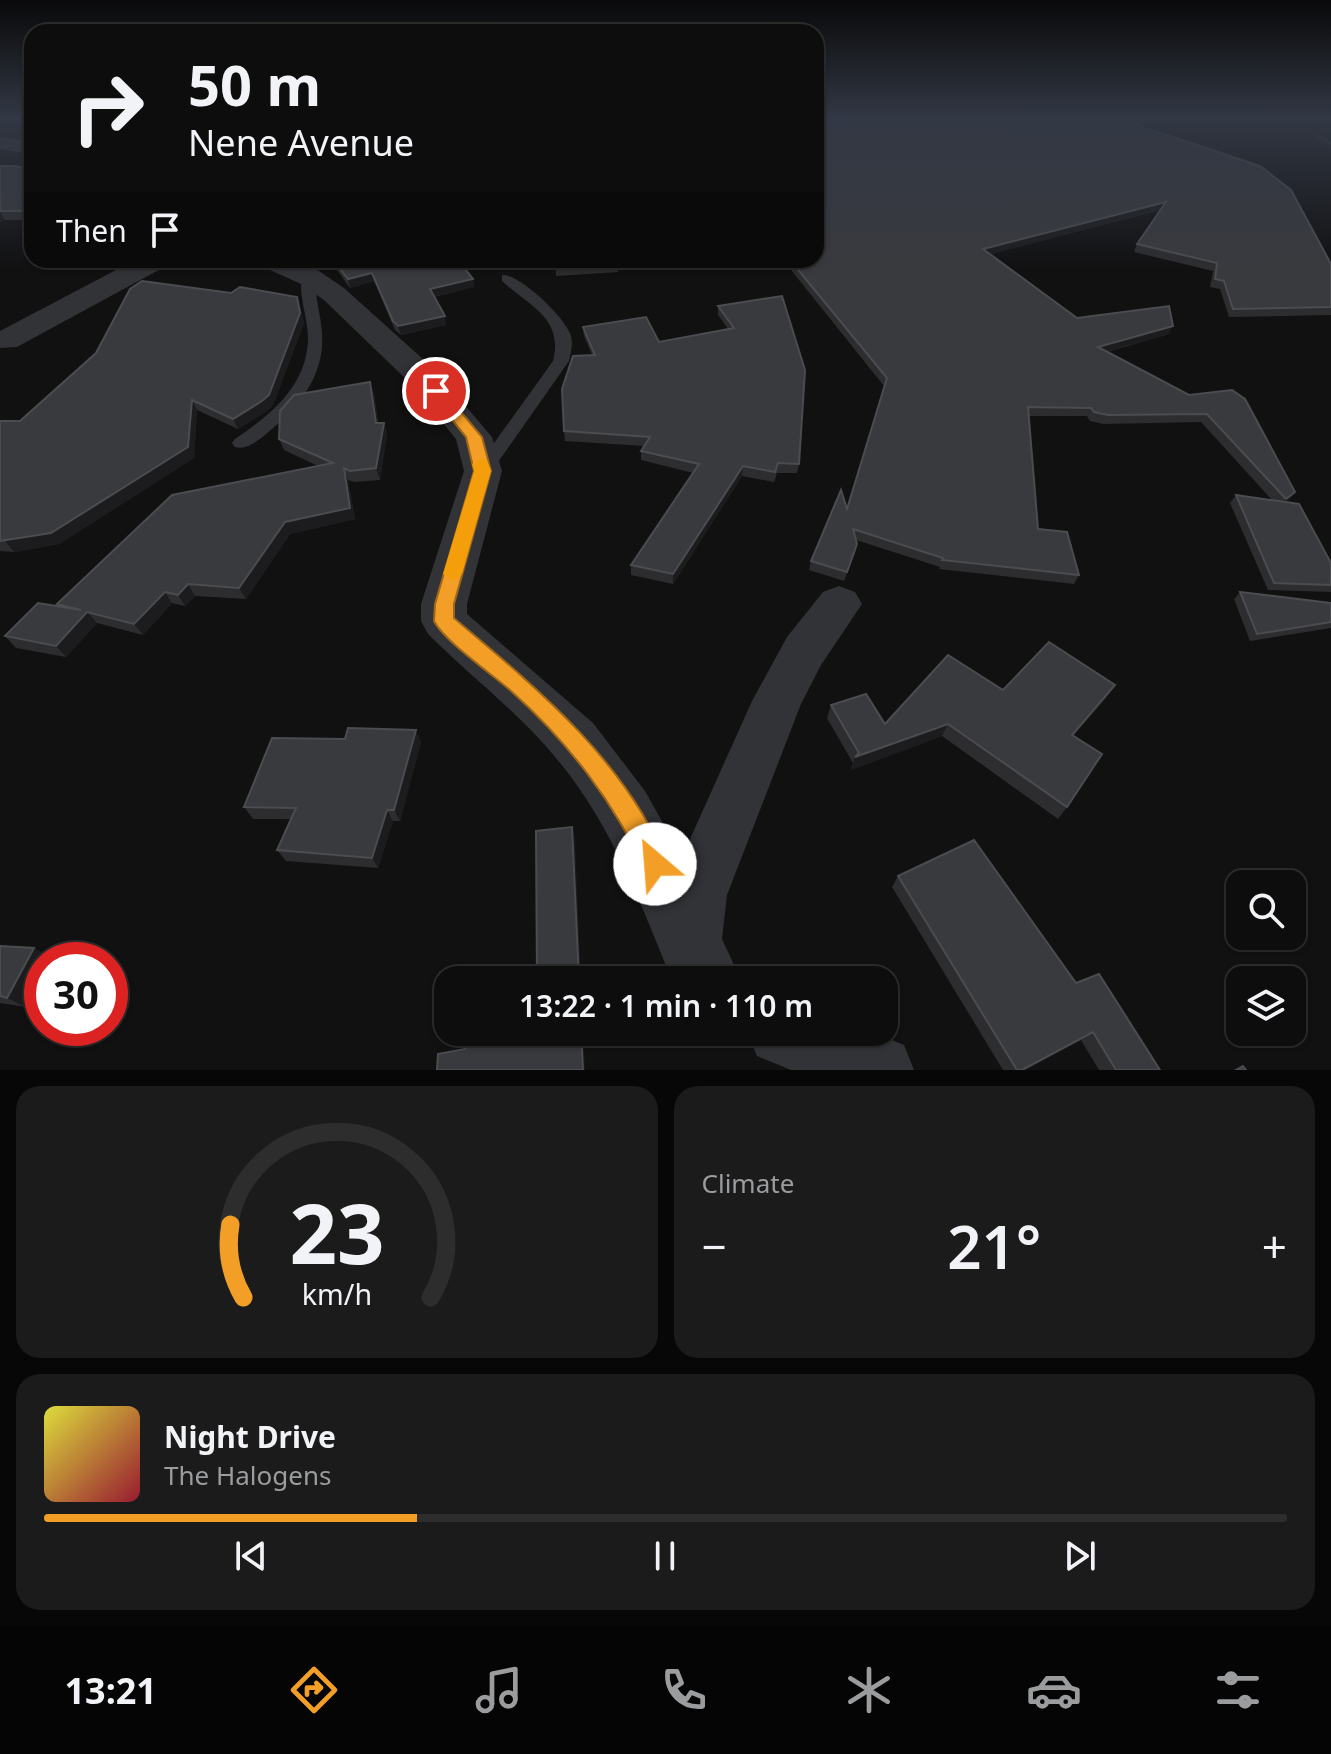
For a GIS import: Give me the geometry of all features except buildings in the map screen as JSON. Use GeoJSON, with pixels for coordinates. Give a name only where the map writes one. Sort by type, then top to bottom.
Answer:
{"type":"FeatureCollection","features":[{"type":"Feature","properties":{"kind":"street"},"geometry":{"type":"LineString","coordinates":[[6,340],[141,268]]}},
{"type":"Feature","properties":{"kind":"street"},"geometry":{"type":"LineString","coordinates":[[289,268],[334,294],[451,407],[474,437],[483,471],[444,604],[444,621],[522,687],[575,742],[614,791],[644,839],[699,960]]}},
{"type":"Feature","properties":{"kind":"street"},"geometry":{"type":"LineString","coordinates":[[699,960],[689,919],[696,895],[777,701],[804,651],[839,604]]}},
{"type":"Feature","properties":{"kind":"street"},"geometry":{"type":"LineString","coordinates":[[781,1046],[781,1070]]}},
{"type":"Feature","properties":{"kind":"street"},"geometry":{"type":"LineString","coordinates":[[817,1046],[879,1070]]}},
{"type":"Feature","properties":{"kind":"lane"},"geometry":{"type":"LineString","coordinates":[[241,443],[269,426],[291,403],[307,378],[315,334],[307,293],[309,277]]}},
{"type":"Feature","properties":{"kind":"lane"},"geometry":{"type":"LineString","coordinates":[[483,471],[561,361],[567,346],[564,332],[555,318],[507,278]]}},
{"type":"Feature","properties":{"kind":"slow traffic"},"geometry":{"type":"LineString","coordinates":[[453,574],[483,471],[481,464]]}},
{"type":"Feature","properties":{"kind":"route"},"geometry":{"type":"LineString","coordinates":[[436,391],[474,437],[483,471],[444,604],[444,621],[522,687],[575,742],[614,791],[644,839],[655,864]]}}]}
